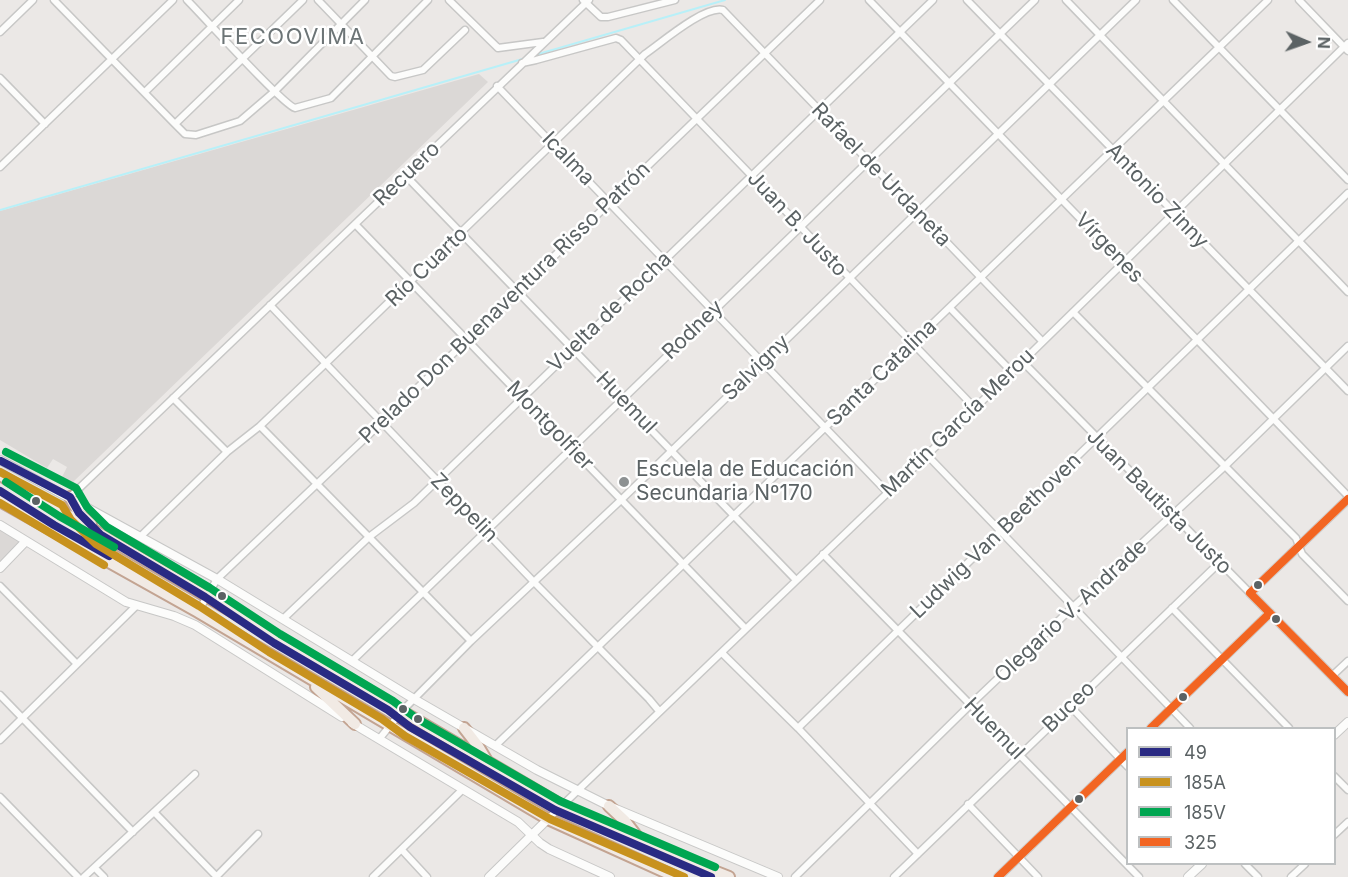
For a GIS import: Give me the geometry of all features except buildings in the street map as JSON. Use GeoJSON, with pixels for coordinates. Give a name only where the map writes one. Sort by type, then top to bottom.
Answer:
{"type":"FeatureCollection","features":[{"type":"Feature","properties":{"kind":"highway"},"geometry":{"type":"LineString","coordinates":[[0,475],[561,805],[643,843],[729,877]]}},
{"type":"Feature","properties":{"kind":"highway"},"geometry":{"type":"LineString","coordinates":[[70,497],[79,513],[101,535]]}},
{"type":"Feature","properties":{"kind":"highway"},"geometry":{"type":"LineString","coordinates":[[0,501],[198,612],[548,819],[676,877]]}},
{"type":"Feature","properties":{"kind":"highway"},"geometry":{"type":"LineString","coordinates":[[303,674],[355,724]]}},
{"type":"Feature","properties":{"kind":"highway"},"geometry":{"type":"LineString","coordinates":[[464,728],[487,762]]}},
{"type":"Feature","properties":{"kind":"highway"},"geometry":{"type":"LineString","coordinates":[[609,806],[643,843]]}},
{"type":"Feature","properties":{"kind":"street"},"geometry":{"type":"LineString","coordinates":[[0,32],[33,0]]}},
{"type":"Feature","properties":{"kind":"street"},"geometry":{"type":"LineString","coordinates":[[54,0],[185,134],[196,135],[235,124],[245,117],[275,91],[365,0]]}},
{"type":"Feature","properties":{"kind":"street"},"geometry":{"type":"LineString","coordinates":[[0,168],[173,0]]}},
{"type":"Feature","properties":{"kind":"street"},"geometry":{"type":"LineString","coordinates":[[187,0],[243,59],[291,107],[295,108],[331,98],[428,0]]}},
{"type":"Feature","properties":{"kind":"street"},"geometry":{"type":"LineString","coordinates":[[145,92],[239,0]]}},
{"type":"Feature","properties":{"kind":"street"},"geometry":{"type":"LineString","coordinates":[[175,124],[303,0]]}},
{"type":"Feature","properties":{"kind":"street"},"geometry":{"type":"LineString","coordinates":[[318,0],[391,76],[395,77],[423,70],[465,30]]}},
{"type":"Feature","properties":{"kind":"street"},"geometry":{"type":"LineString","coordinates":[[449,0],[498,48],[543,42]]}},
{"type":"Feature","properties":{"kind":"street"},"geometry":{"type":"LineString","coordinates":[[586,1],[601,17],[608,17],[675,0]]}},
{"type":"Feature","properties":{"kind":"street","name":"Prelado Don Buenaventura Risso Patrón"},"geometry":{"type":"LineString","coordinates":[[198,612],[217,579],[820,0]]}},
{"type":"Feature","properties":{"kind":"street","name":"Vírgenes"},"geometry":{"type":"LineString","coordinates":[[869,0],[1275,419],[1348,498]]}},
{"type":"Feature","properties":{"kind":"street","name":"Vuelta de Rocha"},"geometry":{"type":"LineString","coordinates":[[283,619],[369,537],[414,503],[933,0]]}},
{"type":"Feature","properties":{"kind":"street","name":"Antonio Zinny"},"geometry":{"type":"LineString","coordinates":[[967,0],[1348,391]]}},
{"type":"Feature","properties":{"kind":"street","name":"Rodney"},"geometry":{"type":"LineString","coordinates":[[352,661],[1035,0]]}},
{"type":"Feature","properties":{"kind":"street"},"geometry":{"type":"LineString","coordinates":[[1066,0],[1348,292]]}},
{"type":"Feature","properties":{"kind":"street","name":"Salvigny"},"geometry":{"type":"LineString","coordinates":[[380,738],[402,711],[471,641],[621,500],[1136,0]]}},
{"type":"Feature","properties":{"kind":"street"},"geometry":{"type":"LineString","coordinates":[[1173,0],[1348,180]]}},
{"type":"Feature","properties":{"kind":"street","name":"Santa Catalina"},"geometry":{"type":"LineString","coordinates":[[495,746],[1268,0]]}},
{"type":"Feature","properties":{"kind":"street"},"geometry":{"type":"LineString","coordinates":[[1299,0],[1347,47]]}},
{"type":"Feature","properties":{"kind":"street","name":"Recuero"},"geometry":{"type":"LineString","coordinates":[[70,497],[586,1]]}},
{"type":"Feature","properties":{"kind":"street","name":"Rafael de Urdaneta"},"geometry":{"type":"LineString","coordinates":[[720,8],[1042,341]]}},
{"type":"Feature","properties":{"kind":"street","name":"Río Cuarto"},"geometry":{"type":"LineString","coordinates":[[141,536],[227,452],[260,426],[326,364],[639,59],[701,15],[720,8]]}},
{"type":"Feature","properties":{"kind":"street","name":"Juan B. Justo"},"geometry":{"type":"LineString","coordinates":[[522,63],[616,38],[621,40],[974,407]]}},
{"type":"Feature","properties":{"kind":"street","name":"Martín García Merou"},"geometry":{"type":"LineString","coordinates":[[489,877],[1347,47]]}},
{"type":"Feature","properties":{"kind":"street"},"geometry":{"type":"LineString","coordinates":[[0,78],[45,124]]}},
{"type":"Feature","properties":{"kind":"street","name":"Icalma"},"geometry":{"type":"LineString","coordinates":[[497,86],[887,492]]}},
{"type":"Feature","properties":{"kind":"street","name":"Huemul"},"geometry":{"type":"LineString","coordinates":[[405,175],[796,580]]}},
{"type":"Feature","properties":{"kind":"street","name":"Ludwig Van Beethoven"},"geometry":{"type":"LineString","coordinates":[[798,728],[1348,193]]}},
{"type":"Feature","properties":{"kind":"street","name":"Montgolfier"},"geometry":{"type":"LineString","coordinates":[[355,224],[745,628]]}},
{"type":"Feature","properties":{"kind":"street","name":"Zeppelin"},"geometry":{"type":"LineString","coordinates":[[270,305],[659,711]]}},
{"type":"Feature","properties":{"kind":"street"},"geometry":{"type":"LineString","coordinates":[[950,308],[1011,371]]}},
{"type":"Feature","properties":{"kind":"street"},"geometry":{"type":"LineString","coordinates":[[1073,312],[1296,538],[1302,554],[1348,601]]}},
{"type":"Feature","properties":{"kind":"street","name":"Olegario V. Andrade"},"geometry":{"type":"LineString","coordinates":[[795,877],[970,705],[1173,516],[1348,346]]}},
{"type":"Feature","properties":{"kind":"street","name":"Juan Bautista Justo"},"geometry":{"type":"LineString","coordinates":[[1022,361],[1096,439],[1348,692]]}},
{"type":"Feature","properties":{"kind":"street"},"geometry":{"type":"LineString","coordinates":[[173,398],[227,452]]}},
{"type":"Feature","properties":{"kind":"street"},"geometry":{"type":"LineString","coordinates":[[260,426],[471,641]]}},
{"type":"Feature","properties":{"kind":"street"},"geometry":{"type":"LineString","coordinates":[[927,454],[1188,727]]}},
{"type":"Feature","properties":{"kind":"street"},"geometry":{"type":"LineString","coordinates":[[0,460],[217,579],[414,699],[577,791],[778,877]]}},
{"type":"Feature","properties":{"kind":"street"},"geometry":{"type":"LineString","coordinates":[[1250,593],[1348,498]]}},
{"type":"Feature","properties":{"kind":"street"},"geometry":{"type":"LineString","coordinates":[[0,525],[120,598],[136,606],[174,616],[195,626],[518,822],[540,843],[564,857],[610,877]]}},
{"type":"Feature","properties":{"kind":"street"},"geometry":{"type":"LineString","coordinates":[[0,568],[25,542]]}},
{"type":"Feature","properties":{"kind":"street","name":"Huemul"},"geometry":{"type":"LineString","coordinates":[[823,554],[1126,864]]}},
{"type":"Feature","properties":{"kind":"street","name":"Buceo"},"geometry":{"type":"LineString","coordinates":[[894,877],[1219,563]]}},
{"type":"Feature","properties":{"kind":"street"},"geometry":{"type":"LineString","coordinates":[[0,586],[77,664]]}},
{"type":"Feature","properties":{"kind":"street"},"geometry":{"type":"LineString","coordinates":[[0,740],[136,606]]}},
{"type":"Feature","properties":{"kind":"street"},"geometry":{"type":"LineString","coordinates":[[1172,608],[1286,727]]}},
{"type":"Feature","properties":{"kind":"street"},"geometry":{"type":"LineString","coordinates":[[1153,727],[1270,613]]}},
{"type":"Feature","properties":{"kind":"street"},"geometry":{"type":"LineString","coordinates":[[722,652],[918,854]]}},
{"type":"Feature","properties":{"kind":"street"},"geometry":{"type":"LineString","coordinates":[[1332,676],[1348,661]]}},
{"type":"Feature","properties":{"kind":"street"},"geometry":{"type":"LineString","coordinates":[[0,695],[133,832]]}},
{"type":"Feature","properties":{"kind":"street"},"geometry":{"type":"LineString","coordinates":[[1071,707],[1126,765]]}},
{"type":"Feature","properties":{"kind":"street"},"geometry":{"type":"LineString","coordinates":[[1336,734],[1348,722]]}},
{"type":"Feature","properties":{"kind":"street"},"geometry":{"type":"LineString","coordinates":[[998,877],[1126,754]]}},
{"type":"Feature","properties":{"kind":"street"},"geometry":{"type":"LineString","coordinates":[[84,877],[195,774]]}},
{"type":"Feature","properties":{"kind":"street"},"geometry":{"type":"LineString","coordinates":[[1336,777],[1348,790]]}},
{"type":"Feature","properties":{"kind":"street"},"geometry":{"type":"LineString","coordinates":[[373,877],[462,790]]}},
{"type":"Feature","properties":{"kind":"street"},"geometry":{"type":"LineString","coordinates":[[0,797],[78,877]]}},
{"type":"Feature","properties":{"kind":"street"},"geometry":{"type":"LineString","coordinates":[[968,804],[1038,877]]}},
{"type":"Feature","properties":{"kind":"street"},"geometry":{"type":"LineString","coordinates":[[154,812],[216,877],[258,834]]}},
{"type":"Feature","properties":{"kind":"street"},"geometry":{"type":"LineString","coordinates":[[1336,834],[1348,822]]}},
{"type":"Feature","properties":{"kind":"street"},"geometry":{"type":"LineString","coordinates":[[402,850],[428,877]]}},
{"type":"Feature","properties":{"kind":"street","name":"Huemul"},"geometry":{"type":"LineString","coordinates":[[1127,865],[1139,877]]}},
{"type":"Feature","properties":{"kind":"street"},"geometry":{"type":"LineString","coordinates":[[1188,877],[1201,865]]}},
{"type":"Feature","properties":{"kind":"street"},"geometry":{"type":"LineString","coordinates":[[1246,865],[1258,877]]}},
{"type":"Feature","properties":{"kind":"street"},"geometry":{"type":"LineString","coordinates":[[1291,877],[1304,865]]}},
{"type":"Feature","properties":{"kind":"street"},"geometry":{"type":"LineString","coordinates":[[95,868],[104,877]]}},
{"type":"Feature","properties":{"kind":"shaded area"},"geometry":{"type":"Polygon","coordinates":[[[479,74],[488,82],[73,482],[62,477],[67,467],[53,459],[47,468],[0,440],[0,211],[479,74]]]}},
{"type":"Feature","properties":{"kind":"shaded area"},"geometry":{"type":"Polygon","coordinates":[[[0,530],[25,542],[0,566],[0,530]]]}},
{"type":"Feature","properties":{"kind":"waterway"},"geometry":{"type":"LineString","coordinates":[[535,55],[725,0]]}},
{"type":"Feature","properties":{"kind":"waterway"},"geometry":{"type":"LineString","coordinates":[[0,210],[526,58]]}},
{"type":"Feature","properties":{"kind":"transit line","name":"185V"},"geometry":{"type":"LineString","coordinates":[[6,452],[76,488],[87,507],[107,527],[393,701],[416,718],[560,801],[715,867]]}},
{"type":"Feature","properties":{"kind":"transit line","name":"49"},"geometry":{"type":"LineString","coordinates":[[1,461],[70,497],[79,513],[101,535],[205,597],[274,643],[388,710],[410,727],[555,810],[711,877]]}},
{"type":"Feature","properties":{"kind":"transit line","name":"185A"},"geometry":{"type":"LineString","coordinates":[[0,472],[62,505],[71,520],[96,544],[199,606],[269,652],[382,719],[405,736],[550,819],[684,877]]}},
{"type":"Feature","properties":{"kind":"transit line","name":"185V"},"geometry":{"type":"LineString","coordinates":[[6,482],[59,516],[114,547]]}},
{"type":"Feature","properties":{"kind":"transit line","name":"49"},"geometry":{"type":"LineString","coordinates":[[0,491],[109,556]]}},
{"type":"Feature","properties":{"kind":"transit line","name":"325"},"geometry":{"type":"LineString","coordinates":[[1250,593],[1348,499]]}},
{"type":"Feature","properties":{"kind":"transit line","name":"185A"},"geometry":{"type":"LineString","coordinates":[[0,503],[104,565]]}},
{"type":"Feature","properties":{"kind":"transit line","name":"325"},"geometry":{"type":"LineString","coordinates":[[1250,593],[1348,692]]}},
{"type":"Feature","properties":{"kind":"transit line","name":"325"},"geometry":{"type":"LineString","coordinates":[[1152,727],[1270,613]]}},
{"type":"Feature","properties":{"kind":"transit line","name":"325"},"geometry":{"type":"LineString","coordinates":[[998,877],[1126,754]]}},
{"type":"Feature","properties":{"kind":"place","name":"Escuela de Educación Secundaria Nº170"},"geometry":{"type":"Point","coordinates":[624,482]}},
{"type":"Feature","properties":{"kind":"district","name":"FECOOVIMA"},"geometry":{"type":"Point","coordinates":[293,37]}}]}
